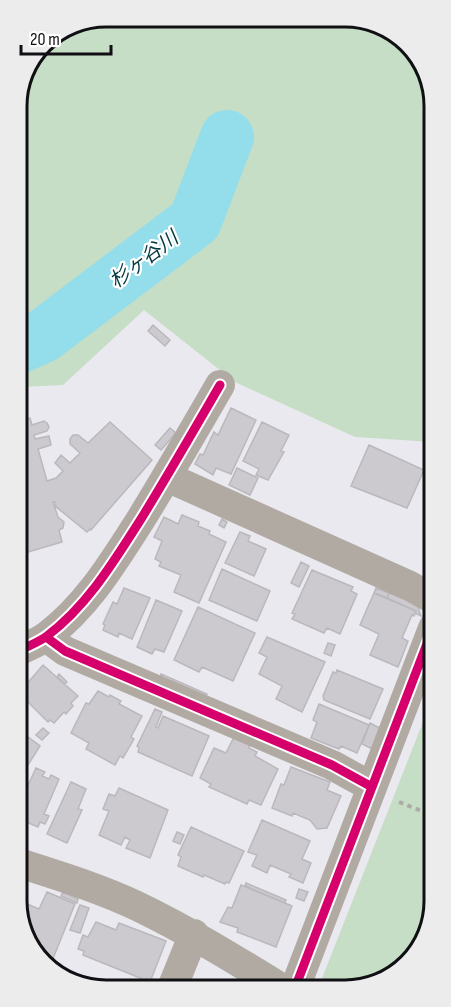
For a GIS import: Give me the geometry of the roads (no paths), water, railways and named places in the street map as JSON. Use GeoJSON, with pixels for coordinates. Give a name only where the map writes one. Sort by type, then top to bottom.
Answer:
{"type":"FeatureCollection","features":[{"type":"Feature","properties":{"kind":"street"},"geometry":{"type":"LineString","coordinates":[[27,647],[46,637],[75,611],[112,566],[220,385]]}},
{"type":"Feature","properties":{"kind":"street"},"geometry":{"type":"LineString","coordinates":[[167,477],[424,594]]}},
{"type":"Feature","properties":{"kind":"street"},"geometry":{"type":"LineString","coordinates":[[46,637],[65,651],[332,765],[372,787]]}},
{"type":"Feature","properties":{"kind":"street"},"geometry":{"type":"LineString","coordinates":[[298,980],[424,651]]}},
{"type":"Feature","properties":{"kind":"street"},"geometry":{"type":"LineString","coordinates":[[27,865],[85,884],[135,905],[194,934],[268,980]]}},
{"type":"Feature","properties":{"kind":"street"},"geometry":{"type":"LineString","coordinates":[[175,980],[194,934]]}},
{"type":"Feature","properties":{"kind":"waterway","name":"杉ヶ谷川"},"geometry":{"type":"LineString","coordinates":[[27,343],[43,336],[195,221],[227,137]]}}]}
